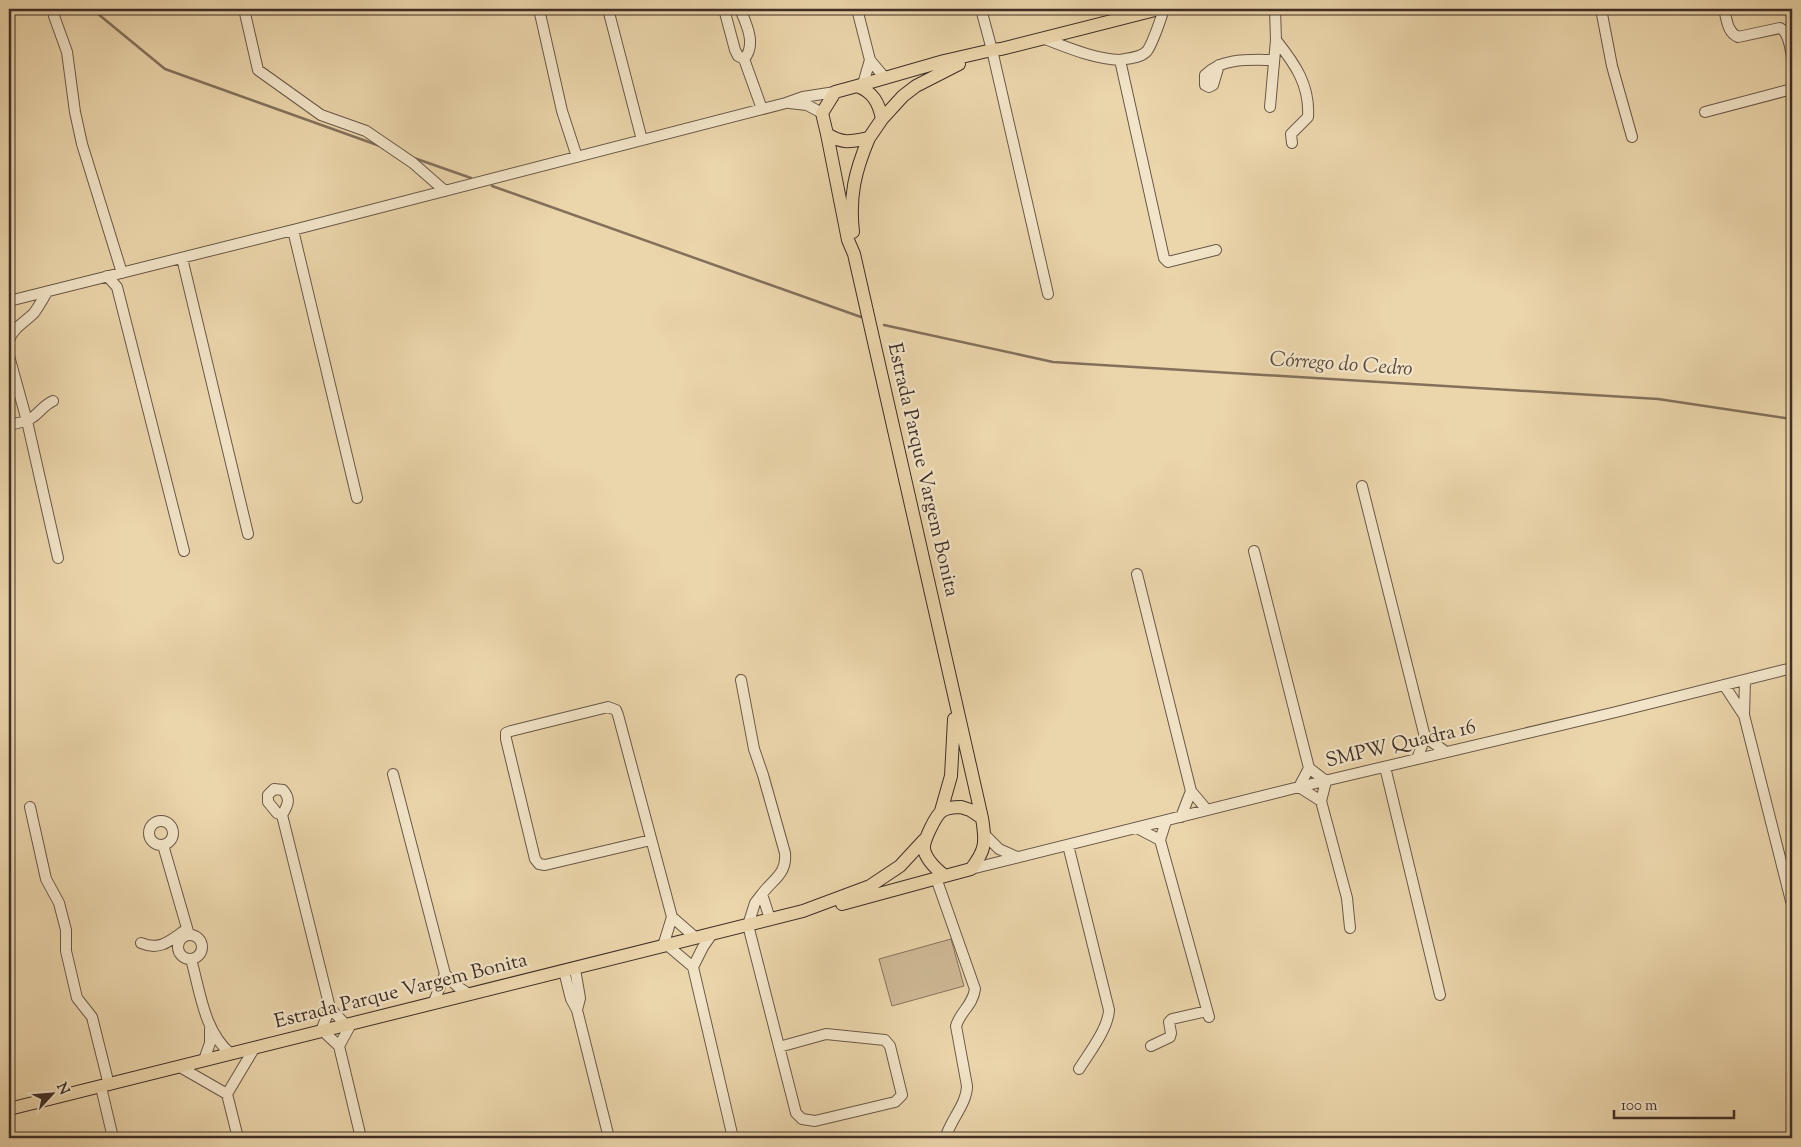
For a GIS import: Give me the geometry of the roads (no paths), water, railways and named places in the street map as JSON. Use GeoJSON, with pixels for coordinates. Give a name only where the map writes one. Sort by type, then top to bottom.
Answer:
{"type":"FeatureCollection","features":[{"type":"Feature","properties":{"kind":"main road"},"geometry":{"type":"LineString","coordinates":[[995,51],[958,64],[916,86],[882,118],[869,138],[841,142],[827,134],[822,113],[834,92],[1159,9]]}},
{"type":"Feature","properties":{"kind":"main road"},"geometry":{"type":"LineString","coordinates":[[860,85],[877,100],[882,118]]}},
{"type":"Feature","properties":{"kind":"main road","name":"Estrada Parque Vargem Bonita"},"geometry":{"type":"LineString","coordinates":[[827,134],[848,240],[854,254]]}},
{"type":"Feature","properties":{"kind":"main road","name":"Estrada Parque Vargem Bonita"},"geometry":{"type":"LineString","coordinates":[[869,138],[855,172],[851,204],[854,254],[982,818]]}},
{"type":"Feature","properties":{"kind":"main road","name":"Estrada Parque Vargem Bonita"},"geometry":{"type":"LineString","coordinates":[[942,811],[951,776],[955,732],[954,694]]}},
{"type":"Feature","properties":{"kind":"main road"},"geometry":{"type":"LineString","coordinates":[[961,807],[970,810],[982,818],[985,842],[983,851],[971,869],[940,877],[924,849],[924,840],[942,811],[961,807]]}},
{"type":"Feature","properties":{"kind":"main road","name":"Estrada Parque Vargem Bonita"},"geometry":{"type":"LineString","coordinates":[[9,1109],[803,911],[855,892],[875,882],[900,866],[924,840]]}},
{"type":"Feature","properties":{"kind":"main road","name":"Estrada Parque Vargem Bonita"},"geometry":{"type":"LineString","coordinates":[[803,911],[813,911],[856,901],[940,877]]}},
{"type":"Feature","properties":{"kind":"street"},"geometry":{"type":"LineString","coordinates":[[244,9],[258,70],[321,114],[366,131],[413,163],[445,191]]}},
{"type":"Feature","properties":{"kind":"street"},"geometry":{"type":"LineString","coordinates":[[539,9],[562,111],[577,157]]}},
{"type":"Feature","properties":{"kind":"street"},"geometry":{"type":"LineString","coordinates":[[608,9],[642,140]]}},
{"type":"Feature","properties":{"kind":"street"},"geometry":{"type":"LineString","coordinates":[[724,9],[737,53],[744,59],[762,109]]}},
{"type":"Feature","properties":{"kind":"street"},"geometry":{"type":"LineString","coordinates":[[740,9],[750,38],[750,49],[744,59]]}},
{"type":"Feature","properties":{"kind":"street"},"geometry":{"type":"LineString","coordinates":[[857,9],[870,60],[885,78]]}},
{"type":"Feature","properties":{"kind":"street"},"geometry":{"type":"LineString","coordinates":[[981,9],[995,51],[1048,294]]}},
{"type":"Feature","properties":{"kind":"street"},"geometry":{"type":"LineString","coordinates":[[1045,39],[1107,60],[1136,57],[1147,51],[1161,21],[1164,9]]}},
{"type":"Feature","properties":{"kind":"street"},"geometry":{"type":"LineString","coordinates":[[1270,107],[1276,40],[1275,9]]}},
{"type":"Feature","properties":{"kind":"street"},"geometry":{"type":"LineString","coordinates":[[1601,9],[1612,66],[1632,137]]}},
{"type":"Feature","properties":{"kind":"street"},"geometry":{"type":"LineString","coordinates":[[1724,9],[1729,30],[1738,37],[1780,28],[1783,29],[1786,33],[1792,57]]}},
{"type":"Feature","properties":{"kind":"street"},"geometry":{"type":"LineString","coordinates":[[54,16],[67,52],[75,112],[82,144],[123,272],[117,287]]}},
{"type":"Feature","properties":{"kind":"street"},"geometry":{"type":"LineString","coordinates":[[1276,40],[1300,73],[1309,104],[1308,117],[1291,134],[1292,143]]}},
{"type":"Feature","properties":{"kind":"street"},"geometry":{"type":"LineString","coordinates":[[1219,65],[1252,58],[1274,60]]}},
{"type":"Feature","properties":{"kind":"street"},"geometry":{"type":"LineString","coordinates":[[860,85],[870,60]]}},
{"type":"Feature","properties":{"kind":"street"},"geometry":{"type":"LineString","coordinates":[[1120,60],[1164,258],[1168,262],[1178,261],[1216,250]]}},
{"type":"Feature","properties":{"kind":"street"},"geometry":{"type":"LineString","coordinates":[[1705,112],[1792,89]]}},
{"type":"Feature","properties":{"kind":"street"},"geometry":{"type":"LineString","coordinates":[[9,301],[445,191],[803,97],[834,92]]}},
{"type":"Feature","properties":{"kind":"street"},"geometry":{"type":"LineString","coordinates":[[786,103],[807,105],[822,113]]}},
{"type":"Feature","properties":{"kind":"street"},"geometry":{"type":"LineString","coordinates":[[293,230],[357,498]]}},
{"type":"Feature","properties":{"kind":"street"},"geometry":{"type":"LineString","coordinates":[[182,258],[248,534]]}},
{"type":"Feature","properties":{"kind":"street"},"geometry":{"type":"LineString","coordinates":[[107,276],[117,287],[184,551]]}},
{"type":"Feature","properties":{"kind":"street"},"geometry":{"type":"LineString","coordinates":[[9,340],[14,331],[40,305],[47,292]]}},
{"type":"Feature","properties":{"kind":"street"},"geometry":{"type":"LineString","coordinates":[[9,356],[27,421],[58,558]]}},
{"type":"Feature","properties":{"kind":"street"},"geometry":{"type":"LineString","coordinates":[[9,425],[35,417],[48,403],[53,402]]}},
{"type":"Feature","properties":{"kind":"street"},"geometry":{"type":"LineString","coordinates":[[1362,486],[1425,737],[1417,759]]}},
{"type":"Feature","properties":{"kind":"street"},"geometry":{"type":"LineString","coordinates":[[1254,551],[1309,768],[1326,781],[1321,801],[1347,898],[1350,928]]}},
{"type":"Feature","properties":{"kind":"street"},"geometry":{"type":"LineString","coordinates":[[1136,574],[1191,791],[1207,810]]}},
{"type":"Feature","properties":{"kind":"street","name":"SMPW Quadra 16"},"geometry":{"type":"LineString","coordinates":[[971,869],[1299,787],[1792,668]]}},
{"type":"Feature","properties":{"kind":"street"},"geometry":{"type":"LineString","coordinates":[[742,680],[754,749],[785,853],[786,864],[783,871],[755,903],[748,925],[779,1047],[796,1113],[799,1117],[806,1120],[815,1121],[895,1102],[902,1095],[890,1046],[885,1040],[826,1034],[779,1047]]}},
{"type":"Feature","properties":{"kind":"street"},"geometry":{"type":"LineString","coordinates":[[1745,680],[1744,715],[1791,901]]}},
{"type":"Feature","properties":{"kind":"street"},"geometry":{"type":"LineString","coordinates":[[1724,685],[1744,715]]}},
{"type":"Feature","properties":{"kind":"street"},"geometry":{"type":"LineString","coordinates":[[651,840],[545,865],[539,864],[535,859],[506,733],[608,707],[614,708],[618,714],[672,917],[665,946],[692,967],[733,1138]]}},
{"type":"Feature","properties":{"kind":"street"},"geometry":{"type":"LineString","coordinates":[[1425,737],[1446,752]]}},
{"type":"Feature","properties":{"kind":"street"},"geometry":{"type":"LineString","coordinates":[[1385,767],[1440,996]]}},
{"type":"Feature","properties":{"kind":"street"},"geometry":{"type":"LineString","coordinates":[[1309,768],[1299,787],[1321,801]]}},
{"type":"Feature","properties":{"kind":"street"},"geometry":{"type":"LineString","coordinates":[[393,774],[445,974],[458,987],[469,994]]}},
{"type":"Feature","properties":{"kind":"street"},"geometry":{"type":"LineString","coordinates":[[1181,817],[1191,791]]}},
{"type":"Feature","properties":{"kind":"street"},"geometry":{"type":"LineString","coordinates":[[30,807],[46,879],[59,903],[66,930],[66,951],[78,998],[92,1018],[113,1138]]}},
{"type":"Feature","properties":{"kind":"street"},"geometry":{"type":"LineString","coordinates":[[282,815],[330,1008],[348,1025],[339,1046]]}},
{"type":"Feature","properties":{"kind":"street"},"geometry":{"type":"LineString","coordinates":[[1151,1046],[1170,1037],[1169,1022],[1172,1018],[1208,1014],[1160,840],[1166,821]]}},
{"type":"Feature","properties":{"kind":"street"},"geometry":{"type":"LineString","coordinates":[[1137,828],[1160,840]]}},
{"type":"Feature","properties":{"kind":"street"},"geometry":{"type":"LineString","coordinates":[[985,835],[999,849],[1018,858]]}},
{"type":"Feature","properties":{"kind":"street"},"geometry":{"type":"LineString","coordinates":[[164,845],[188,932],[196,936],[201,942],[202,950],[198,956],[191,959],[179,951],[179,944],[188,932]]}},
{"type":"Feature","properties":{"kind":"street"},"geometry":{"type":"LineString","coordinates":[[1068,845],[1108,1010],[1107,1020],[1079,1069]]}},
{"type":"Feature","properties":{"kind":"street"},"geometry":{"type":"LineString","coordinates":[[940,877],[974,990],[972,999],[956,1026],[967,1095],[951,1122],[946,1136],[948,1138]]}},
{"type":"Feature","properties":{"kind":"street"},"geometry":{"type":"LineString","coordinates":[[762,894],[770,919]]}},
{"type":"Feature","properties":{"kind":"street"},"geometry":{"type":"LineString","coordinates":[[672,917],[696,938]]}},
{"type":"Feature","properties":{"kind":"street"},"geometry":{"type":"LineString","coordinates":[[141,943],[149,947],[159,947],[188,932]]}},
{"type":"Feature","properties":{"kind":"street"},"geometry":{"type":"LineString","coordinates":[[692,967],[712,934]]}},
{"type":"Feature","properties":{"kind":"street"},"geometry":{"type":"LineString","coordinates":[[191,959],[209,1025],[217,1041],[231,1054]]}},
{"type":"Feature","properties":{"kind":"street"},"geometry":{"type":"LineString","coordinates":[[569,970],[571,999],[577,1010],[609,1138]]}},
{"type":"Feature","properties":{"kind":"street"},"geometry":{"type":"LineString","coordinates":[[433,1004],[445,974]]}},
{"type":"Feature","properties":{"kind":"street"},"geometry":{"type":"LineString","coordinates":[[330,1008],[322,1031],[339,1046],[361,1138]]}},
{"type":"Feature","properties":{"kind":"street"},"geometry":{"type":"LineString","coordinates":[[204,1060],[210,1043],[209,1025]]}},
{"type":"Feature","properties":{"kind":"street"},"geometry":{"type":"LineString","coordinates":[[238,1138],[227,1094],[255,1047]]}},
{"type":"Feature","properties":{"kind":"street"},"geometry":{"type":"LineString","coordinates":[[180,1067],[227,1094]]}},
{"type":"Feature","properties":{"kind":"waterway"},"geometry":{"type":"LineString","coordinates":[[92,9],[165,69],[380,146]]}},
{"type":"Feature","properties":{"kind":"waterway"},"geometry":{"type":"LineString","coordinates":[[414,158],[471,178]]}},
{"type":"Feature","properties":{"kind":"waterway"},"geometry":{"type":"LineString","coordinates":[[492,186],[861,317]]}},
{"type":"Feature","properties":{"kind":"waterway","name":"Córrego do Cedro"},"geometry":{"type":"LineString","coordinates":[[884,325],[1053,362],[1658,399],[1792,419]]}}]}
